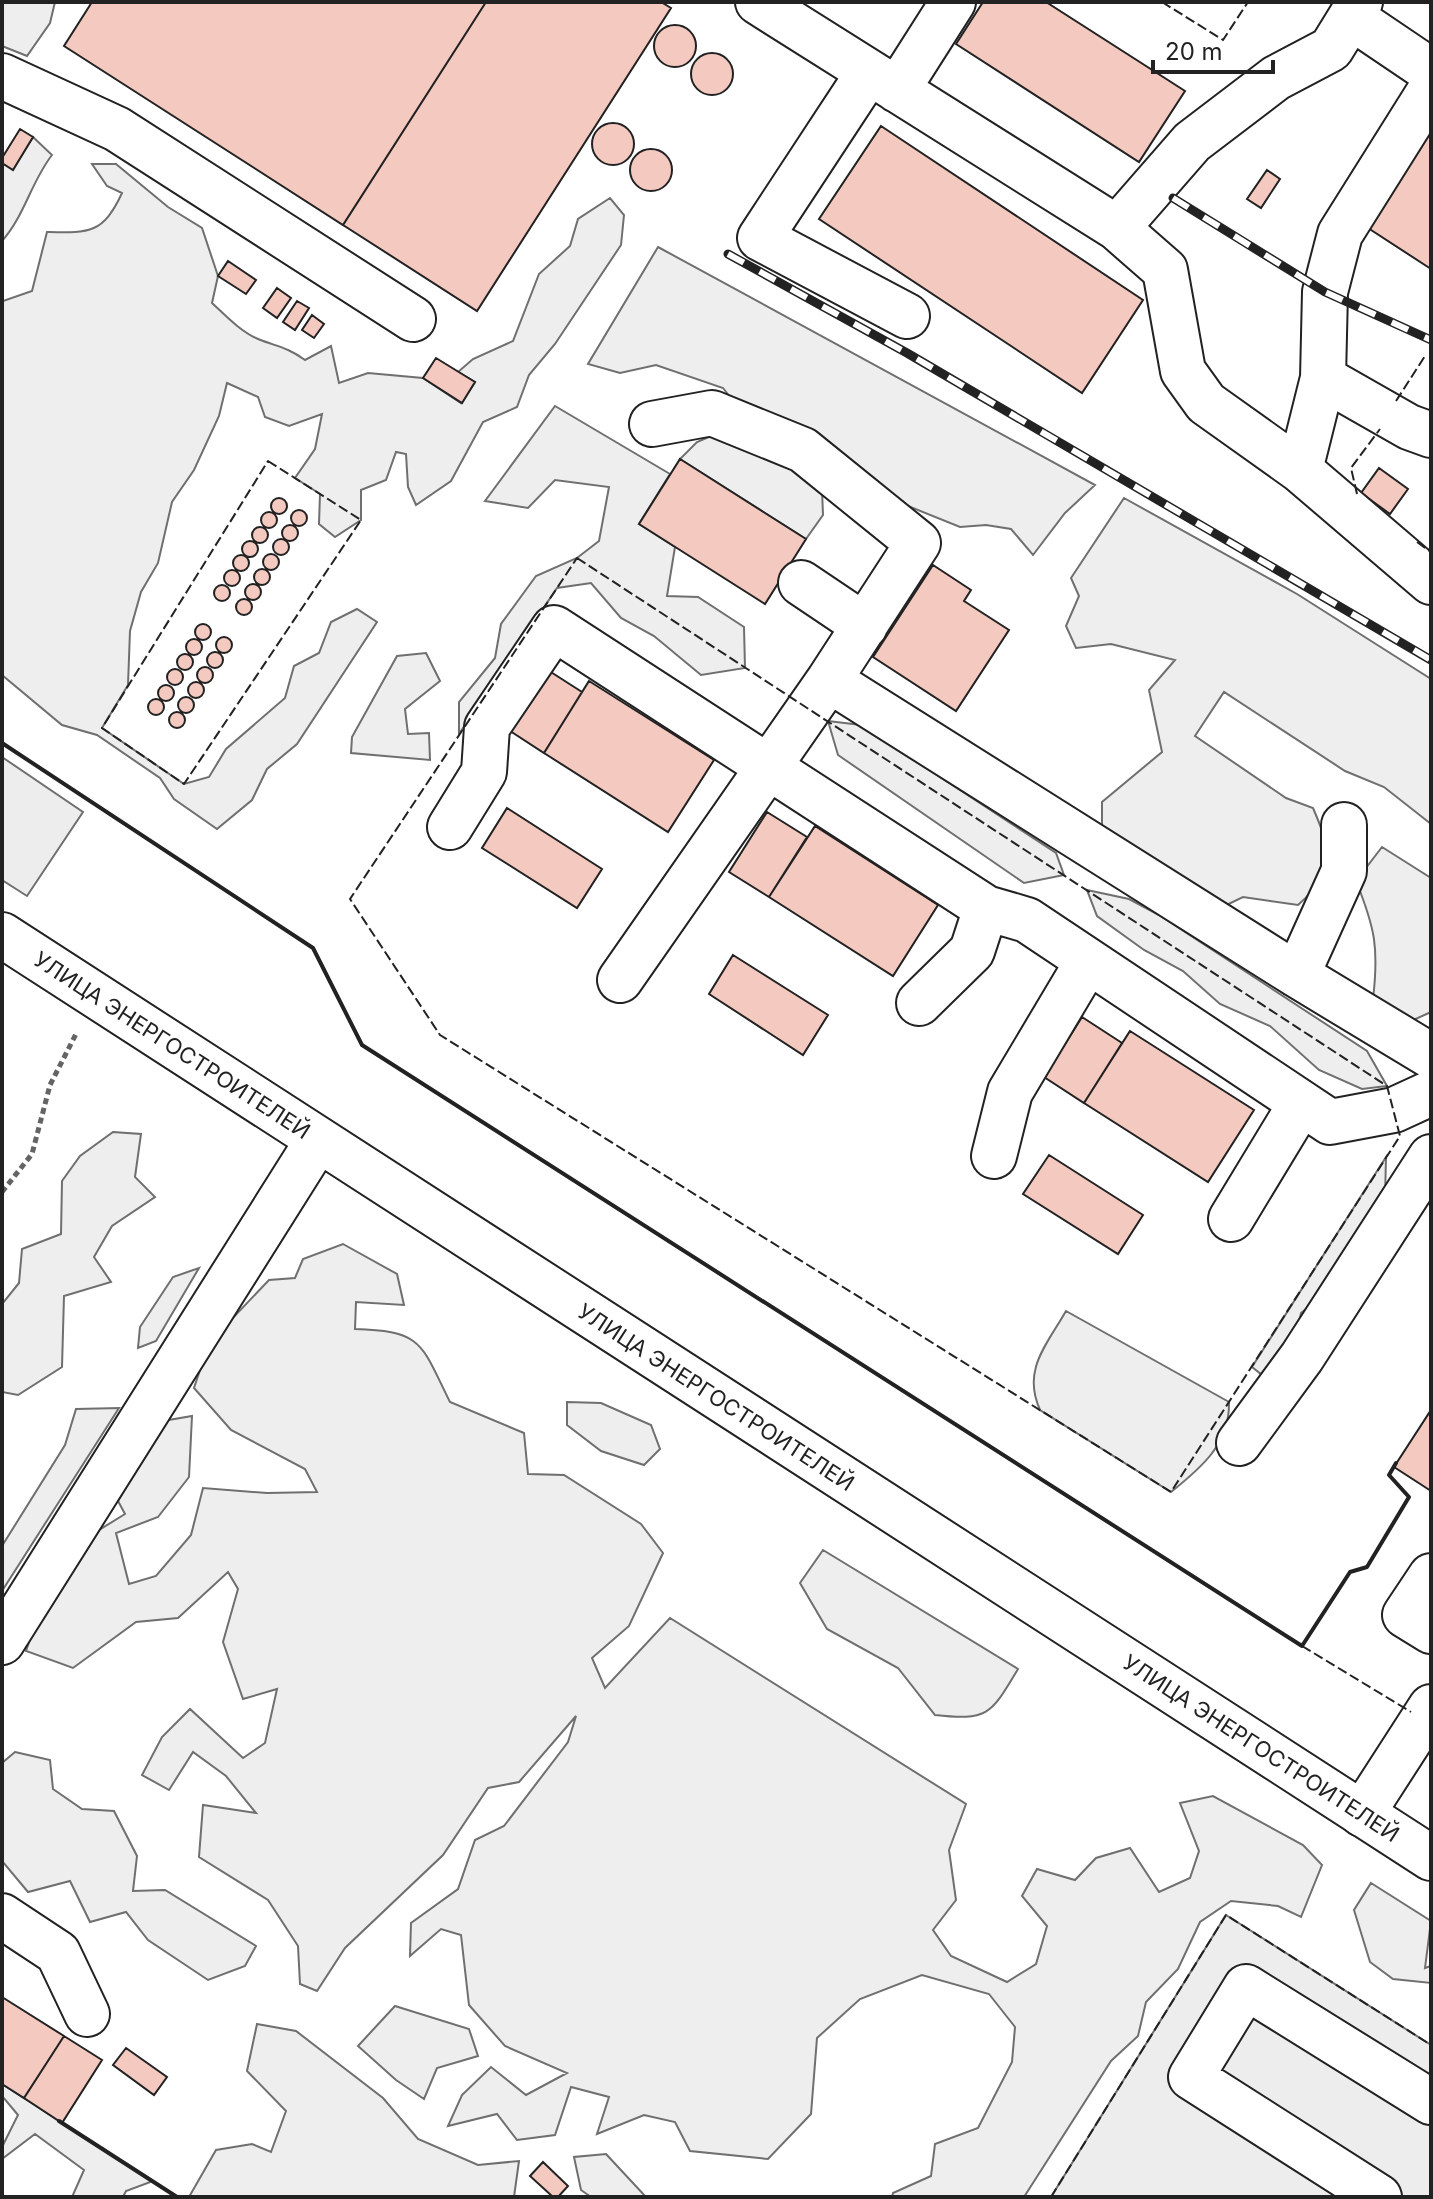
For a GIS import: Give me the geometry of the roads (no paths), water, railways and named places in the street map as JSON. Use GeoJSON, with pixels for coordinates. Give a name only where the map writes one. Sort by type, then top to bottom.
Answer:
{"type":"FeatureCollection","features":[{"type":"Feature","properties":{"kind":"main road"},"geometry":{"type":"LineString","coordinates":[[758,2],[1117,228],[1165,270],[1183,371],[1206,403],[1300,470],[1431,582]]}},
{"type":"Feature","properties":{"kind":"main road"},"geometry":{"type":"LineString","coordinates":[[907,316],[760,238],[883,81],[953,2]]}},
{"type":"Feature","properties":{"kind":"main road"},"geometry":{"type":"LineString","coordinates":[[1117,228],[1192,142],[1276,78],[1331,49],[1356,9],[1431,71]]}},
{"type":"Feature","properties":{"kind":"main road"},"geometry":{"type":"LineString","coordinates":[[2,76],[117,129],[413,319]]}},
{"type":"Feature","properties":{"kind":"main road"},"geometry":{"type":"LineString","coordinates":[[1300,470],[1323,378],[1325,292],[1340,234],[1431,89]]}},
{"type":"Feature","properties":{"kind":"main road"},"geometry":{"type":"LineString","coordinates":[[1323,378],[1409,427],[1431,435]]}},
{"type":"Feature","properties":{"kind":"main road"},"geometry":{"type":"LineString","coordinates":[[620,980],[829,680],[918,543],[803,450],[712,413],[652,424]]}},
{"type":"Feature","properties":{"kind":"main road"},"geometry":{"type":"LineString","coordinates":[[801,583],[865,626]]}},
{"type":"Feature","properties":{"kind":"main road"},"geometry":{"type":"LineString","coordinates":[[450,827],[484,772],[487,727],[554,628],[986,908],[1027,920],[1300,1105],[1330,1122],[1394,1110],[1431,1093]]}},
{"type":"Feature","properties":{"kind":"main road"},"geometry":{"type":"LineString","coordinates":[[829,680],[1431,1056]]}},
{"type":"Feature","properties":{"kind":"main road"},"geometry":{"type":"LineString","coordinates":[[1297,975],[1344,871],[1344,825]]}},
{"type":"Feature","properties":{"kind":"main road"},"geometry":{"type":"LineString","coordinates":[[919,1003],[972,951],[986,908]]}},
{"type":"Feature","properties":{"kind":"main road","name":"УЛИЦА ЭНЕРГОСТРОИТЕЛЕЙ"},"geometry":{"type":"LineString","coordinates":[[2,935],[1431,1858]]}},
{"type":"Feature","properties":{"kind":"main road"},"geometry":{"type":"LineString","coordinates":[[994,1156],[1010,1092],[1088,961]]}},
{"type":"Feature","properties":{"kind":"main road"},"geometry":{"type":"LineString","coordinates":[[1231,1219],[1300,1105]]}},
{"type":"Feature","properties":{"kind":"main road"},"geometry":{"type":"LineString","coordinates":[[2,1642],[318,1140]]}},
{"type":"Feature","properties":{"kind":"main road"},"geometry":{"type":"LineString","coordinates":[[1239,1443],[1302,1357],[1431,1157]]}},
{"type":"Feature","properties":{"kind":"main road"},"geometry":{"type":"LineString","coordinates":[[1431,1576],[1405,1615],[1431,1631]]}},
{"type":"Feature","properties":{"kind":"main road"},"geometry":{"type":"LineString","coordinates":[[1362,1814],[1431,1707]]}},
{"type":"Feature","properties":{"kind":"main road"},"geometry":{"type":"LineString","coordinates":[[2,1916],[58,1953],[87,2014]]}},
{"type":"Feature","properties":{"kind":"main road"},"geometry":{"type":"LineString","coordinates":[[1379,2197],[1191,2077],[1246,1987],[1431,2102]]}},
{"type":"Feature","properties":{"kind":"railway"},"geometry":{"type":"LineString","coordinates":[[1173,198],[1325,292],[1431,340]]}},
{"type":"Feature","properties":{"kind":"railway"},"geometry":{"type":"LineString","coordinates":[[728,254],[907,353],[1431,660]]}}]}
